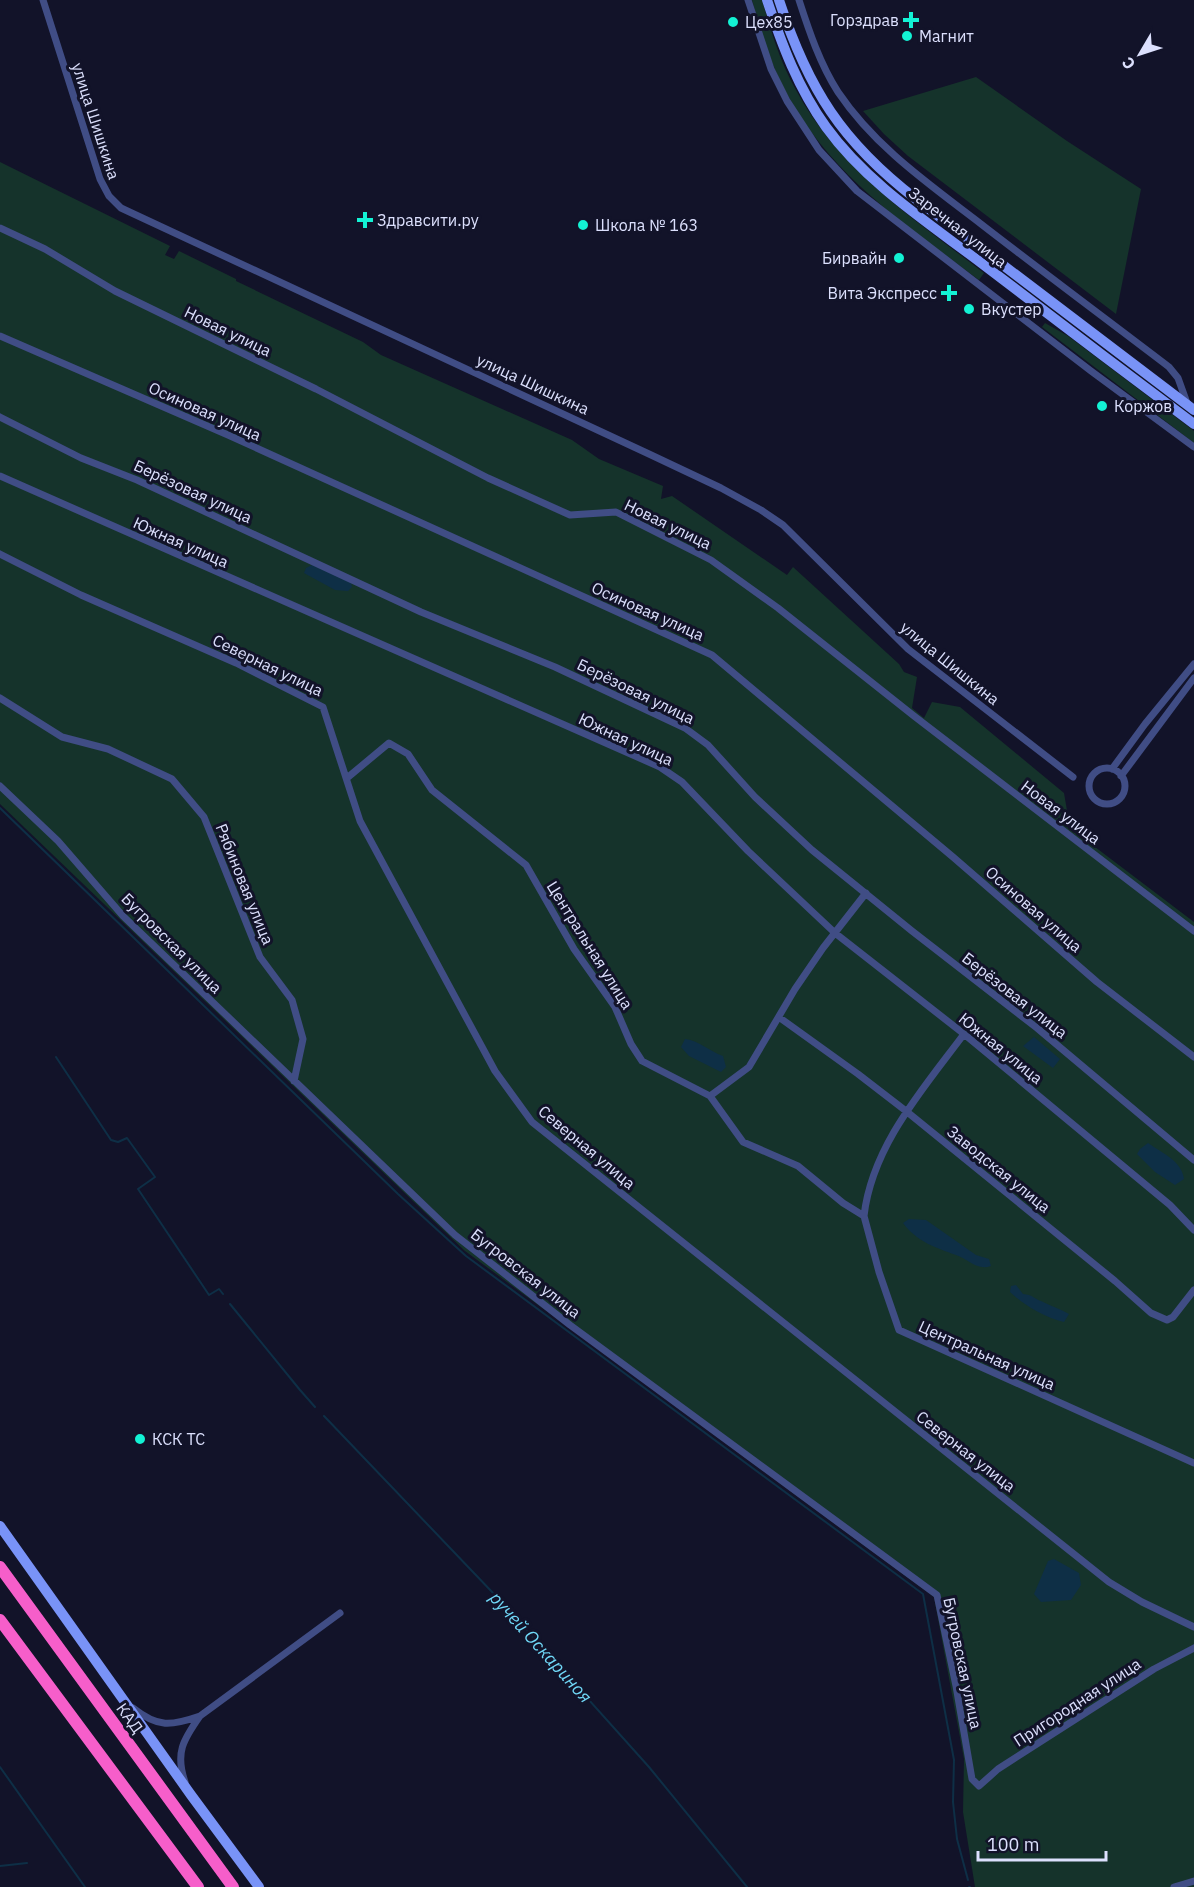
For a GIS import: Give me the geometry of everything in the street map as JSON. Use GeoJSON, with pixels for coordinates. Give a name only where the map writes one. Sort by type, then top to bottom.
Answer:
{"type":"FeatureCollection","features":[{"type":"Feature","properties":{"kind":"highway","name":"КАД"},"geometry":{"type":"LineString","coordinates":[[0,1567],[233,1887]]}},
{"type":"Feature","properties":{"kind":"highway"},"geometry":{"type":"LineString","coordinates":[[0,1620],[198,1887]]}},
{"type":"Feature","properties":{"kind":"street","name":"улица Шишкина"},"geometry":{"type":"LineString","coordinates":[[43,0],[100,179],[109,196],[121,207],[721,488],[760,510],[783,525],[908,650],[1073,777]]}},
{"type":"Feature","properties":{"kind":"street"},"geometry":{"type":"LineString","coordinates":[[748,0],[771,69],[787,101],[819,150],[856,191],[1194,447]]}},
{"type":"Feature","properties":{"kind":"street","name":"Заречная улица"},"geometry":{"type":"LineString","coordinates":[[767,0],[778,34],[800,86],[827,128],[871,177],[1194,424]]}},
{"type":"Feature","properties":{"kind":"street","name":"Заречная улица"},"geometry":{"type":"LineString","coordinates":[[779,0],[800,58],[822,100],[849,137],[878,168],[1191,408]]}},
{"type":"Feature","properties":{"kind":"street"},"geometry":{"type":"LineString","coordinates":[[800,0],[816,48],[837,90],[877,140],[908,168],[1168,367],[1178,378],[1191,408]]}},
{"type":"Feature","properties":{"kind":"street","name":"Новая улица"},"geometry":{"type":"LineString","coordinates":[[0,228],[45,249],[115,291],[316,389],[488,478],[570,514],[616,512],[711,560],[778,608],[914,716],[1194,931]]}},
{"type":"Feature","properties":{"kind":"street","name":"Осиновая улица"},"geometry":{"type":"LineString","coordinates":[[0,336],[228,435],[712,655],[953,857],[1097,982],[1194,1057]]}},
{"type":"Feature","properties":{"kind":"street","name":"Берёзовая улица"},"geometry":{"type":"LineString","coordinates":[[0,417],[81,458],[137,480],[410,607],[555,667],[685,728],[708,746],[755,797],[812,850],[1037,1028],[1194,1160]]}},
{"type":"Feature","properties":{"kind":"street","name":"Южная улица"},"geometry":{"type":"LineString","coordinates":[[0,476],[660,767],[682,782],[748,851],[835,933],[964,1034],[1170,1205],[1194,1230]]}},
{"type":"Feature","properties":{"kind":"street","name":"Северная улица"},"geometry":{"type":"LineString","coordinates":[[0,554],[81,595],[236,663],[323,706],[360,821],[384,869],[495,1071],[532,1122],[1109,1581],[1142,1602],[1194,1627]]}},
{"type":"Feature","properties":{"kind":"street"},"geometry":{"type":"LineString","coordinates":[[1112,769],[1194,664]]}},
{"type":"Feature","properties":{"kind":"street"},"geometry":{"type":"LineString","coordinates":[[1121,776],[1194,678]]}},
{"type":"Feature","properties":{"kind":"street","name":"Рябиновая улица"},"geometry":{"type":"LineString","coordinates":[[0,698],[62,737],[108,749],[172,779],[204,817],[260,957],[292,1000],[303,1039],[294,1081]]}},
{"type":"Feature","properties":{"kind":"street","name":"Центральная улица"},"geometry":{"type":"LineString","coordinates":[[347,778],[388,743],[408,754],[432,790],[526,865],[574,949],[615,1007],[631,1044],[642,1061],[710,1096],[743,1142],[798,1166],[843,1203],[864,1216],[879,1272],[899,1330],[1194,1463]]}},
{"type":"Feature","properties":{"kind":"street"},"geometry":{"type":"LineString","coordinates":[[1100,769],[1112,769],[1121,776],[1124,788],[1119,799],[1107,804],[1096,800],[1089,790],[1091,777],[1100,769]]}},
{"type":"Feature","properties":{"kind":"street","name":"Бугровская улица"},"geometry":{"type":"LineString","coordinates":[[0,786],[58,841],[123,916],[455,1235],[570,1325],[937,1595],[972,1779],[979,1786]]}},
{"type":"Feature","properties":{"kind":"street"},"geometry":{"type":"LineString","coordinates":[[710,1096],[749,1067],[780,1018],[795,989],[823,948],[866,893]]}},
{"type":"Feature","properties":{"kind":"street","name":"Заводская улица"},"geometry":{"type":"LineString","coordinates":[[780,1018],[906,1111],[1151,1313],[1167,1320],[1173,1317],[1194,1290]]}},
{"type":"Feature","properties":{"kind":"street"},"geometry":{"type":"LineString","coordinates":[[864,1216],[866,1197],[878,1162],[906,1111],[964,1034]]}},
{"type":"Feature","properties":{"kind":"street"},"geometry":{"type":"LineString","coordinates":[[0,1526],[259,1887]]}},
{"type":"Feature","properties":{"kind":"street"},"geometry":{"type":"LineString","coordinates":[[191,1795],[180,1764],[180,1748],[200,1716],[340,1613]]}},
{"type":"Feature","properties":{"kind":"street","name":"Пригородная улица"},"geometry":{"type":"LineString","coordinates":[[979,1786],[999,1769],[1154,1669],[1194,1648]]}},
{"type":"Feature","properties":{"kind":"street"},"geometry":{"type":"LineString","coordinates":[[122,1699],[150,1720],[165,1725],[200,1716]]}},
{"type":"Feature","properties":{"kind":"street"},"geometry":{"type":"LineString","coordinates":[[1174,1887],[1194,1881]]}},
{"type":"Feature","properties":{"kind":"green space"},"geometry":{"type":"Polygon","coordinates":[[[752,0],[762,0],[776,46],[790,79],[814,119],[834,145],[880,191],[984,273],[979,280],[872,198],[826,151],[805,124],[781,83],[752,0]]]}},
{"type":"Feature","properties":{"kind":"green space"},"geometry":{"type":"Polygon","coordinates":[[[976,77],[1067,141],[1141,189],[1116,314],[908,156],[863,111],[976,77]]]}},
{"type":"Feature","properties":{"kind":"green space"},"geometry":{"type":"Polygon","coordinates":[[[0,162],[170,246],[165,255],[174,259],[179,251],[363,342],[381,355],[572,440],[599,459],[663,486],[661,499],[672,496],[787,575],[793,567],[899,664],[904,672],[917,677],[912,708],[924,718],[932,702],[960,707],[1064,793],[1070,828],[1194,922],[1194,1887],[975,1887],[963,1812],[964,1759],[934,1597],[465,1251],[0,804],[0,162]]]}},
{"type":"Feature","properties":{"kind":"green space"},"geometry":{"type":"Polygon","coordinates":[[[1045,323],[1068,336],[1194,431],[1194,443],[1042,327],[1045,323]]]}},
{"type":"Feature","properties":{"kind":"water"},"geometry":{"type":"Polygon","coordinates":[[[312,565],[351,582],[352,587],[348,591],[335,590],[304,573],[306,568],[312,565]]]}},
{"type":"Feature","properties":{"kind":"water"},"geometry":{"type":"Polygon","coordinates":[[[1034,1037],[1060,1059],[1053,1068],[1023,1046],[1034,1037]]]}},
{"type":"Feature","properties":{"kind":"water"},"geometry":{"type":"Polygon","coordinates":[[[685,1039],[723,1056],[726,1067],[721,1072],[689,1056],[681,1047],[685,1039]]]}},
{"type":"Feature","properties":{"kind":"water"},"geometry":{"type":"Polygon","coordinates":[[[1148,1143],[1180,1167],[1184,1179],[1175,1185],[1155,1172],[1137,1154],[1148,1143]]]}},
{"type":"Feature","properties":{"kind":"water"},"geometry":{"type":"Polygon","coordinates":[[[909,1219],[926,1220],[976,1255],[989,1259],[991,1266],[977,1266],[927,1243],[914,1235],[903,1223],[909,1219]]]}},
{"type":"Feature","properties":{"kind":"water"},"geometry":{"type":"Polygon","coordinates":[[[1016,1285],[1023,1294],[1069,1314],[1064,1322],[1042,1314],[1022,1302],[1010,1292],[1011,1286],[1016,1285]]]}},
{"type":"Feature","properties":{"kind":"water"},"geometry":{"type":"Polygon","coordinates":[[[1054,1559],[1079,1573],[1081,1585],[1071,1600],[1041,1602],[1034,1594],[1048,1561],[1054,1559]]]}},
{"type":"Feature","properties":{"kind":"waterway"},"geometry":{"type":"LineString","coordinates":[[0,808],[398,1194],[466,1256],[923,1594],[954,1760],[953,1802],[957,1839],[968,1880]]}},
{"type":"Feature","properties":{"kind":"waterway","name":"ручей Оскариноя"},"geometry":{"type":"LineString","coordinates":[[56,1057],[111,1140],[118,1142],[127,1138],[155,1177],[138,1189],[209,1295],[219,1289],[223,1294]]}},
{"type":"Feature","properties":{"kind":"waterway","name":"ручей Оскариноя"},"geometry":{"type":"LineString","coordinates":[[230,1304],[315,1407]]}},
{"type":"Feature","properties":{"kind":"waterway","name":"ручей Оскариноя"},"geometry":{"type":"LineString","coordinates":[[324,1416],[494,1594],[649,1767],[747,1887]]}},
{"type":"Feature","properties":{"kind":"waterway"},"geometry":{"type":"LineString","coordinates":[[0,1767],[85,1887]]}},
{"type":"Feature","properties":{"kind":"waterway"},"geometry":{"type":"LineString","coordinates":[[0,1866],[27,1863]]}},
{"type":"Feature","properties":{"kind":"place","name":"Горздрав"},"geometry":{"type":"Point","coordinates":[911,20]}},
{"type":"Feature","properties":{"kind":"place","name":"Цех85"},"geometry":{"type":"Point","coordinates":[733,22]}},
{"type":"Feature","properties":{"kind":"place","name":"Магнит"},"geometry":{"type":"Point","coordinates":[907,36]}},
{"type":"Feature","properties":{"kind":"place","name":"Здравсити.ру"},"geometry":{"type":"Point","coordinates":[365,220]}},
{"type":"Feature","properties":{"kind":"place","name":"Школа № 163"},"geometry":{"type":"Point","coordinates":[583,225]}},
{"type":"Feature","properties":{"kind":"place","name":"Бирвайн"},"geometry":{"type":"Point","coordinates":[899,258]}},
{"type":"Feature","properties":{"kind":"place","name":"Вита Экспресс"},"geometry":{"type":"Point","coordinates":[949,293]}},
{"type":"Feature","properties":{"kind":"place","name":"Вкустер"},"geometry":{"type":"Point","coordinates":[969,309]}},
{"type":"Feature","properties":{"kind":"place","name":"Коржов"},"geometry":{"type":"Point","coordinates":[1102,406]}},
{"type":"Feature","properties":{"kind":"place","name":"КСК ТС"},"geometry":{"type":"Point","coordinates":[140,1439]}}]}
